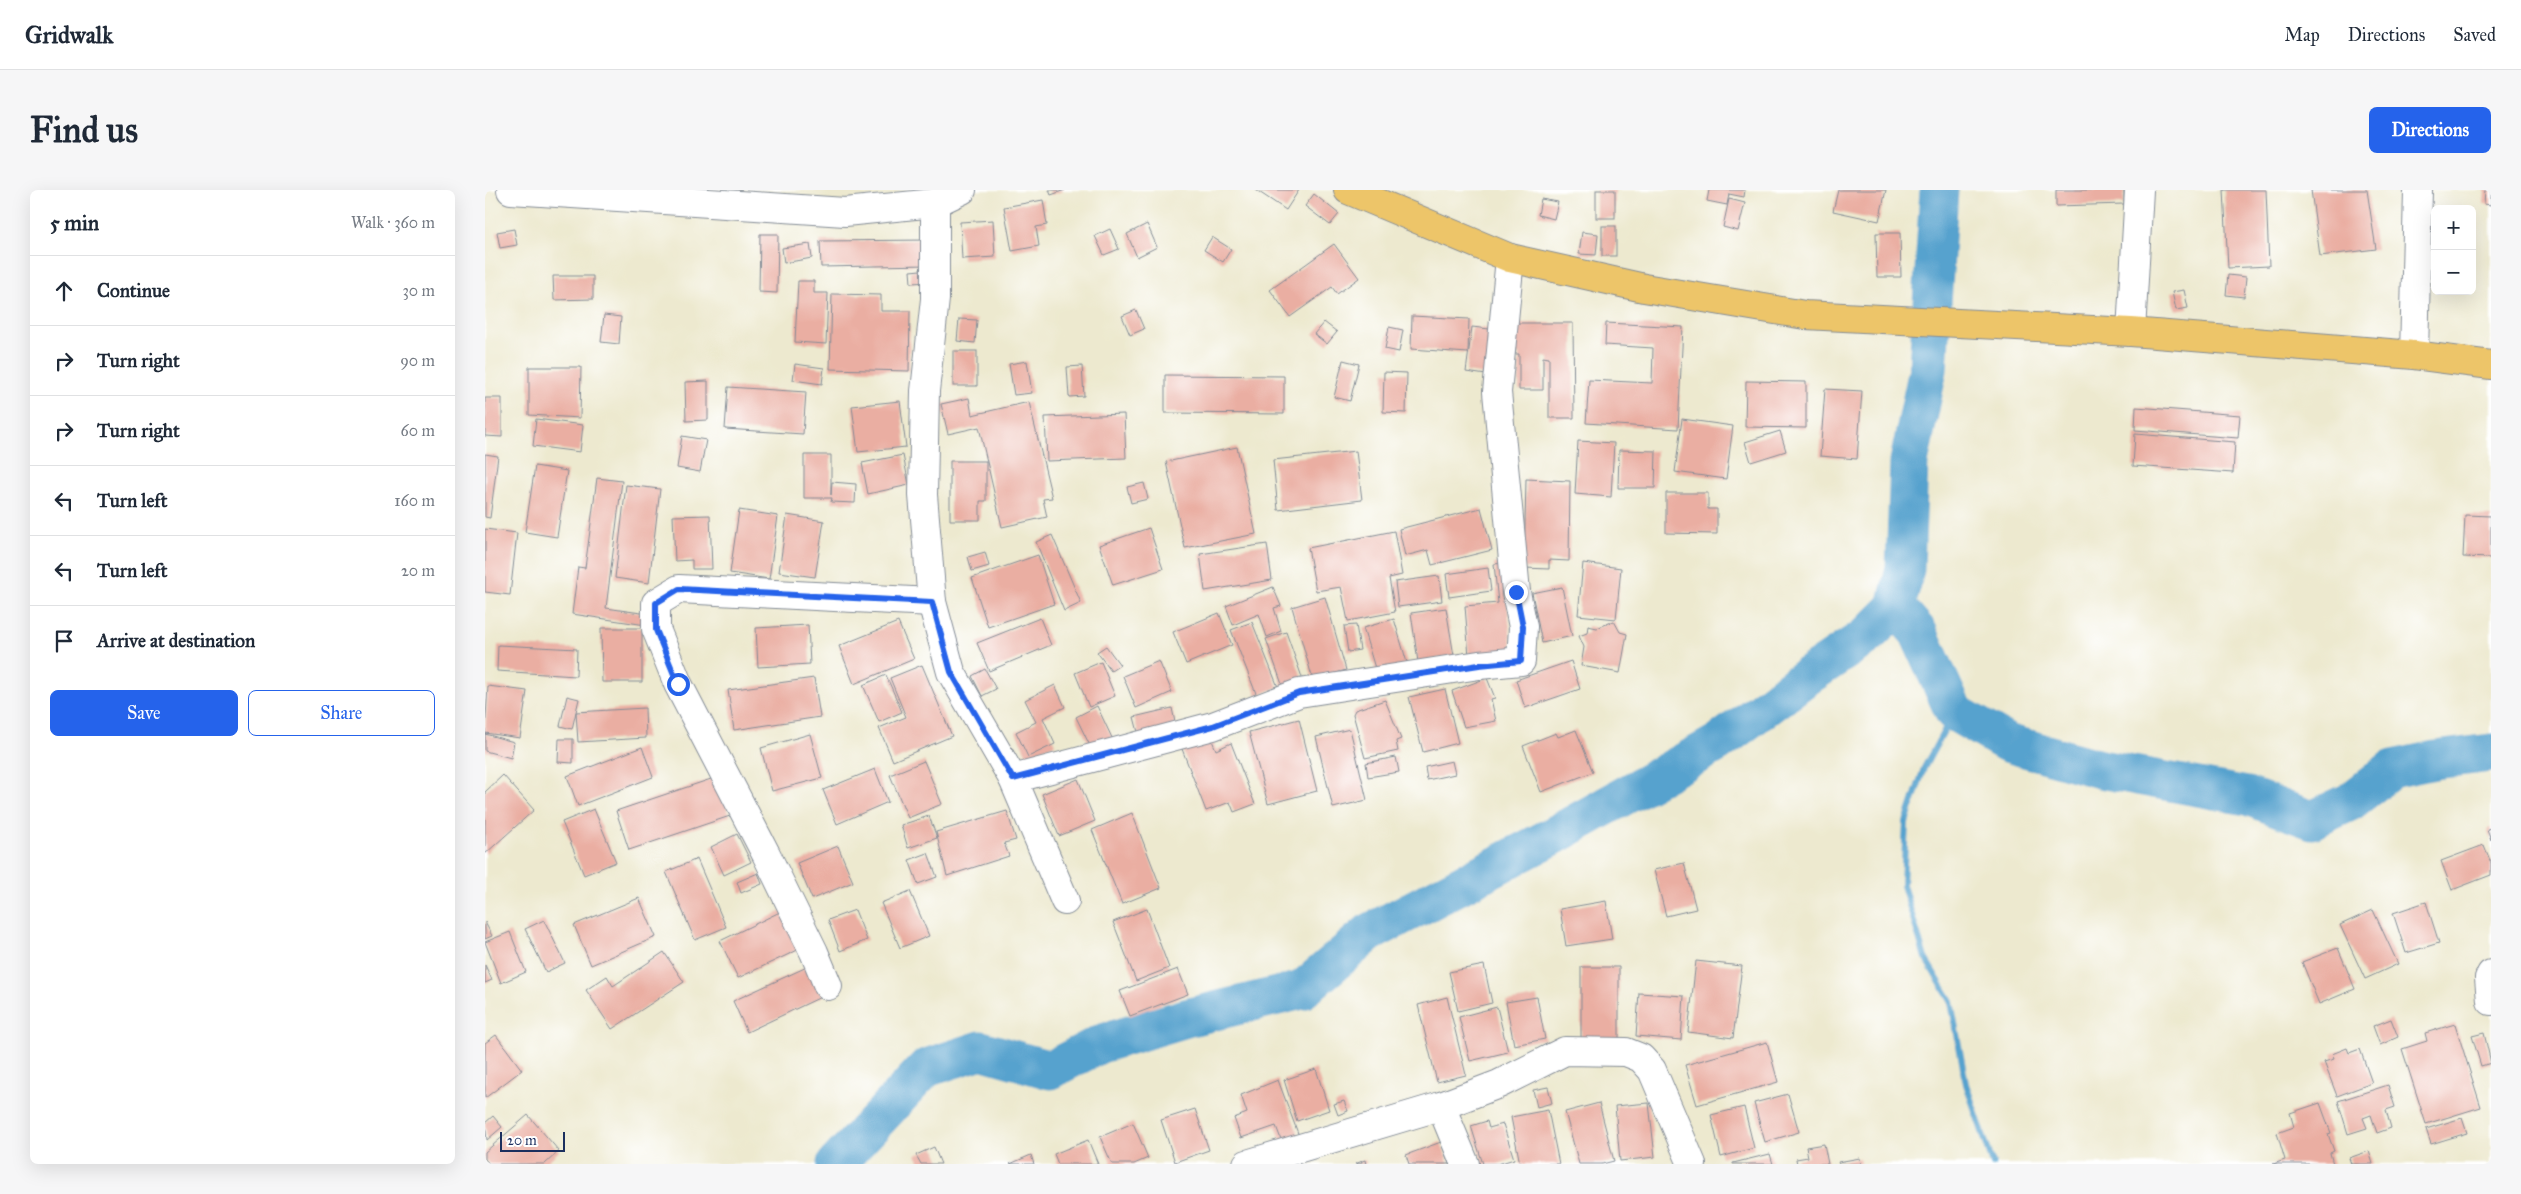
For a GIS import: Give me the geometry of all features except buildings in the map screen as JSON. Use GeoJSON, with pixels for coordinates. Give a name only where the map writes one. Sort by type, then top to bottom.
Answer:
{"type":"FeatureCollection","features":[{"type":"Feature","properties":{"kind":"main road"},"geometry":{"type":"LineString","coordinates":[[1348,190],[1510,258],[1644,288],[1805,315],[2131,332],[2414,356],[2491,365]]}},
{"type":"Feature","properties":{"kind":"street"},"geometry":{"type":"LineString","coordinates":[[511,190],[845,212],[935,202],[962,190]]}},
{"type":"Feature","properties":{"kind":"street"},"geometry":{"type":"LineString","coordinates":[[2131,332],[2139,190]]}},
{"type":"Feature","properties":{"kind":"street"},"geometry":{"type":"LineString","coordinates":[[2414,356],[2418,190]]}},
{"type":"Feature","properties":{"kind":"street"},"geometry":{"type":"LineString","coordinates":[[935,202],[935,299],[925,391],[923,495],[932,602],[951,672],[1013,779],[1065,901]]}},
{"type":"Feature","properties":{"kind":"street"},"geometry":{"type":"LineString","coordinates":[[1013,779],[1213,726],[1299,693],[1479,665],[1521,661],[1523,627],[1516,592],[1497,392],[1510,258]]}},
{"type":"Feature","properties":{"kind":"street"},"geometry":{"type":"LineString","coordinates":[[828,986],[814,952],[766,854],[678,684],[656,630],[656,603],[679,589],[932,602]]}},
{"type":"Feature","properties":{"kind":"street"},"geometry":{"type":"LineString","coordinates":[[2491,974],[2489,978],[2491,1001]]}},
{"type":"Feature","properties":{"kind":"street"},"geometry":{"type":"LineString","coordinates":[[1247,1164],[1441,1106],[1499,1084],[1565,1051],[1626,1052],[1641,1058],[1652,1070],[1692,1164]]}},
{"type":"Feature","properties":{"kind":"street"},"geometry":{"type":"LineString","coordinates":[[1441,1106],[1465,1164]]}},
{"type":"Feature","properties":{"kind":"waterway"},"geometry":{"type":"LineString","coordinates":[[836,1164],[926,1068],[981,1050],[1050,1070],[1100,1044],[1186,1018],[1302,990],[1369,933],[1553,836],[1718,743],[1806,677],[1867,636],[1896,607],[1905,569],[1909,462],[1928,369],[1939,190]]}},
{"type":"Feature","properties":{"kind":"waterway"},"geometry":{"type":"LineString","coordinates":[[1896,607],[1918,632],[1954,712],[2007,743],[2100,769],[2247,796],[2312,820],[2350,802],[2392,769],[2435,760],[2491,753]]}},
{"type":"Feature","properties":{"kind":"waterway"},"geometry":{"type":"LineString","coordinates":[[1954,712],[1924,768],[1906,822],[1903,885],[1925,958],[1951,1001],[1966,1084],[1993,1164]]}},
{"type":"Feature","properties":{"kind":"route"},"geometry":{"type":"LineString","coordinates":[[678,684],[656,630],[656,603],[679,589],[932,602],[951,672],[981,728],[1013,779],[1213,726],[1299,693],[1479,665],[1521,661],[1523,627],[1516,592]]}}]}
